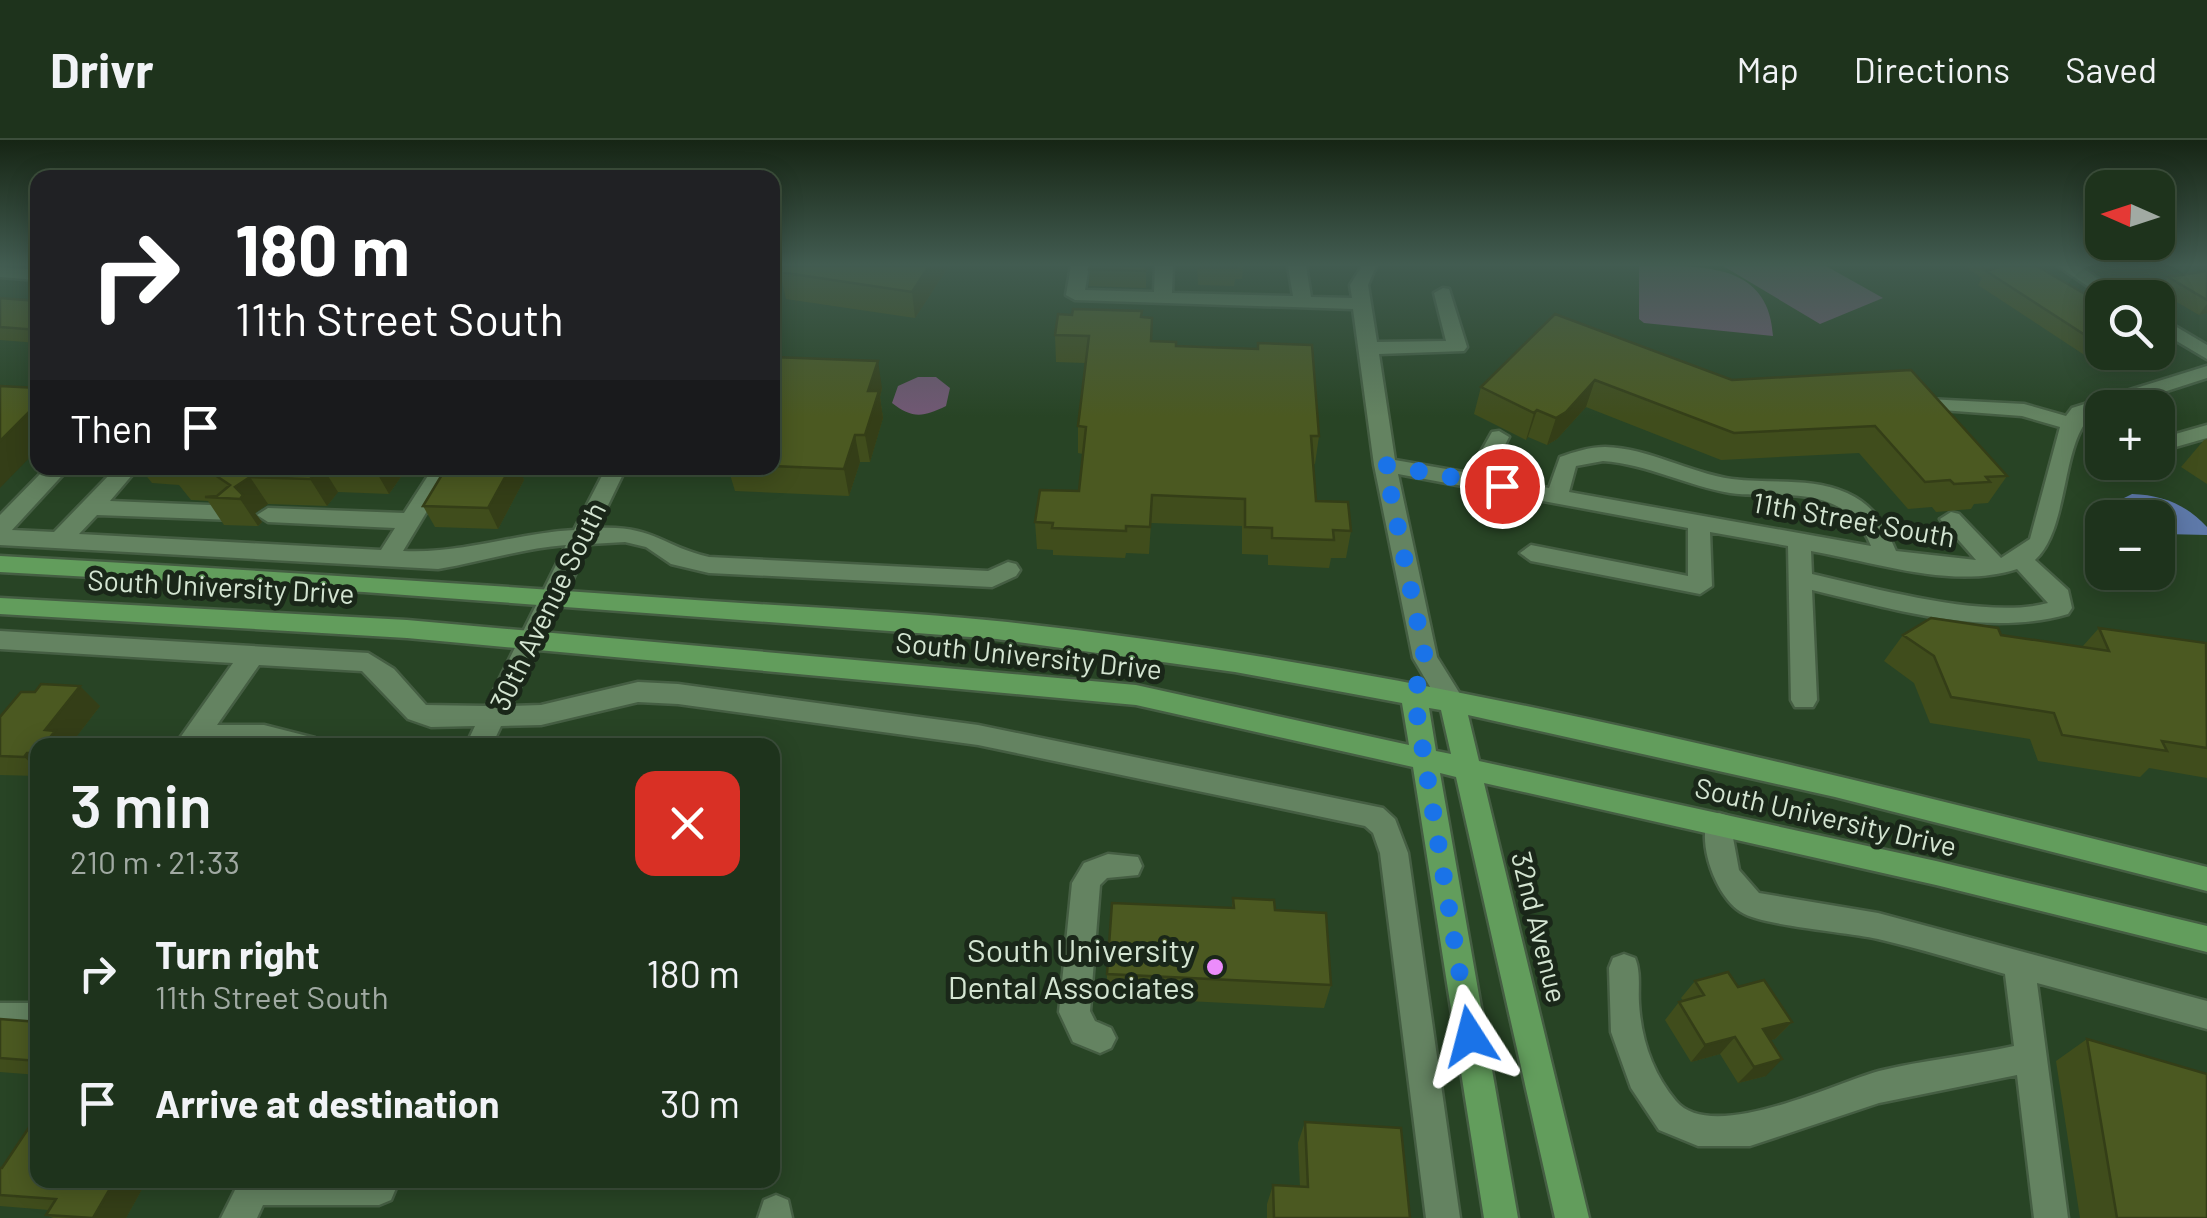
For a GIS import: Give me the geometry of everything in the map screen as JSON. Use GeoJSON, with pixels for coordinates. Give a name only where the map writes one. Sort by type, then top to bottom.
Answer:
{"type":"FeatureCollection","features":[{"type":"Feature","properties":{"kind":"main road","name":"South University Drive"},"geometry":{"type":"LineString","coordinates":[[0,564],[364,584],[996,630],[1235,663],[1452,702],[1835,786],[2207,879]]}},
{"type":"Feature","properties":{"kind":"main road","name":"South University Drive"},"geometry":{"type":"LineString","coordinates":[[0,606],[532,639],[1136,695],[1719,824],[2207,940]]}},
{"type":"Feature","properties":{"kind":"main road","name":"32nd Avenue"},"geometry":{"type":"LineString","coordinates":[[1414,696],[1501,1218]]}},
{"type":"Feature","properties":{"kind":"main road","name":"32nd Avenue"},"geometry":{"type":"LineString","coordinates":[[1452,702],[1572,1218]]}},
{"type":"Feature","properties":{"kind":"street","name":"32nd Avenue"},"geometry":{"type":"LineString","coordinates":[[1363,316],[1385,465],[1425,658],[1452,702]]}},
{"type":"Feature","properties":{"kind":"street"},"geometry":{"type":"LineString","coordinates":[[1367,348],[1457,348],[1449,316]]}},
{"type":"Feature","properties":{"kind":"street"},"geometry":{"type":"LineString","coordinates":[[2175,333],[2207,353]]}},
{"type":"Feature","properties":{"kind":"street"},"geometry":{"type":"LineString","coordinates":[[2157,390],[2207,372]]}},
{"type":"Feature","properties":{"kind":"street"},"geometry":{"type":"LineString","coordinates":[[1915,402],[2024,410],[2071,424]]}},
{"type":"Feature","properties":{"kind":"street"},"geometry":{"type":"LineString","coordinates":[[1800,579],[1884,598],[1976,611],[2046,616],[2060,608],[2060,596],[2021,560],[2040,542],[2071,424],[2079,412],[2085,412]]}},
{"type":"Feature","properties":{"kind":"street"},"geometry":{"type":"LineString","coordinates":[[2175,441],[2207,431]]}},
{"type":"Feature","properties":{"kind":"street"},"geometry":{"type":"LineString","coordinates":[[1476,481],[1499,437]]}},
{"type":"Feature","properties":{"kind":"street"},"geometry":{"type":"LineString","coordinates":[[1556,496],[1568,462],[1594,455],[1632,457],[1710,482],[1790,486],[1844,502],[1875,523],[1887,557]]}},
{"type":"Feature","properties":{"kind":"street","name":"11th Street South"},"geometry":{"type":"LineString","coordinates":[[1385,465],[1956,568],[1996,567],[2021,560]]}},
{"type":"Feature","properties":{"kind":"street"},"geometry":{"type":"LineString","coordinates":[[0,529],[51,475]]}},
{"type":"Feature","properties":{"kind":"street"},"geometry":{"type":"LineString","coordinates":[[60,540],[122,475]]}},
{"type":"Feature","properties":{"kind":"street"},"geometry":{"type":"LineString","coordinates":[[388,557],[438,475]]}},
{"type":"Feature","properties":{"kind":"street","name":"30th Avenue South"},"geometry":{"type":"LineString","coordinates":[[482,738],[613,475]]}},
{"type":"Feature","properties":{"kind":"street"},"geometry":{"type":"LineString","coordinates":[[92,507],[234,513]]}},
{"type":"Feature","properties":{"kind":"street"},"geometry":{"type":"LineString","coordinates":[[268,514],[410,521]]}},
{"type":"Feature","properties":{"kind":"street"},"geometry":{"type":"LineString","coordinates":[[1951,519],[1996,567]]}},
{"type":"Feature","properties":{"kind":"street"},"geometry":{"type":"LineString","coordinates":[[1530,553],[1700,586],[1699,522]]}},
{"type":"Feature","properties":{"kind":"street"},"geometry":{"type":"LineString","coordinates":[[0,538],[438,561],[490,553],[531,540],[625,534],[653,541],[679,558],[709,565],[992,579],[1008,570]]}},
{"type":"Feature","properties":{"kind":"street"},"geometry":{"type":"LineString","coordinates":[[1799,540],[1804,700]]}},
{"type":"Feature","properties":{"kind":"street"},"geometry":{"type":"LineString","coordinates":[[0,640],[368,662],[394,684],[403,703],[416,714],[546,714],[638,692],[678,694],[978,735],[1373,816],[1385,827],[1394,853],[1443,1218]]}},
{"type":"Feature","properties":{"kind":"street"},"geometry":{"type":"LineString","coordinates":[[193,738],[254,653]]}},
{"type":"Feature","properties":{"kind":"street","name":"32nd Avenue"},"geometry":{"type":"LineString","coordinates":[[1414,696],[1425,658]]}},
{"type":"Feature","properties":{"kind":"street"},"geometry":{"type":"LineString","coordinates":[[216,738],[264,734],[279,738]]}},
{"type":"Feature","properties":{"kind":"street"},"geometry":{"type":"LineString","coordinates":[[1719,824],[1725,871],[1732,887],[1752,904],[1878,926],[2207,1015]]}},
{"type":"Feature","properties":{"kind":"street"},"geometry":{"type":"LineString","coordinates":[[1100,1038],[1084,1032],[1074,1012],[1086,882],[1091,872],[1103,865],[1128,866]]}},
{"type":"Feature","properties":{"kind":"street"},"geometry":{"type":"LineString","coordinates":[[2019,963],[2051,1218]]}},
{"type":"Feature","properties":{"kind":"street"},"geometry":{"type":"LineString","coordinates":[[1624,968],[1621,1011],[1635,1069],[1670,1120],[1708,1134],[1755,1126],[1880,1086],[1989,1069],[2029,1057]]}},
{"type":"Feature","properties":{"kind":"street"},"geometry":{"type":"LineString","coordinates":[[0,1016],[30,1018]]}},
{"type":"Feature","properties":{"kind":"street"},"geometry":{"type":"LineString","coordinates":[[238,1218],[254,1188]]}},
{"type":"Feature","properties":{"kind":"shaded area"},"geometry":{"type":"Polygon","coordinates":[[[1769,316],[1773,336],[1644,323],[1639,319],[1769,316]]]}},
{"type":"Feature","properties":{"kind":"shaded area"},"geometry":{"type":"Polygon","coordinates":[[[1807,316],[1839,316],[1820,324],[1807,316]]]}},
{"type":"Feature","properties":{"kind":"shaded area"},"geometry":{"type":"Polygon","coordinates":[[[918,377],[936,377],[950,388],[946,406],[918,415],[892,403],[898,386],[918,377]]]}},
{"type":"Feature","properties":{"kind":"water"},"geometry":{"type":"Polygon","coordinates":[[[2132,494],[2166,500],[2124,500],[2132,494]]]}},
{"type":"Feature","properties":{"kind":"water"},"geometry":{"type":"Polygon","coordinates":[[[2175,504],[2199,519],[2207,527],[2207,535],[2175,534],[2175,504]]]}},
{"type":"Feature","properties":{"kind":"building"},"geometry":{"type":"Polygon","coordinates":[[[0,316],[30,316],[30,329],[0,327],[0,316]]]}},
{"type":"Feature","properties":{"kind":"building"},"geometry":{"type":"Polygon","coordinates":[[[1058,316],[1141,316],[1152,318],[1151,341],[1176,342],[1176,346],[1258,349],[1258,343],[1312,345],[1319,436],[1311,436],[1316,501],[1348,502],[1351,531],[1333,530],[1334,540],[1272,538],[1272,528],[1245,527],[1245,499],[1152,495],[1150,527],[1126,526],[1126,531],[1052,528],[1053,523],[1035,522],[1040,490],[1079,491],[1086,427],[1078,426],[1089,336],[1055,335],[1058,316]]]}},
{"type":"Feature","properties":{"kind":"building"},"geometry":{"type":"Polygon","coordinates":[[[1553,316],[1732,380],[1911,370],[2007,476],[1986,477],[1990,482],[1925,482],[1875,426],[1734,433],[1595,380],[1556,418],[1537,410],[1534,413],[1481,387],[1553,316]]]}},
{"type":"Feature","properties":{"kind":"building"},"geometry":{"type":"Polygon","coordinates":[[[2056,316],[2085,316],[2085,335],[2056,316]]]}},
{"type":"Feature","properties":{"kind":"building"},"geometry":{"type":"Polygon","coordinates":[[[780,357],[878,361],[868,391],[879,391],[865,435],[855,435],[844,469],[780,466],[780,357]]]}},
{"type":"Feature","properties":{"kind":"building"},"geometry":{"type":"Polygon","coordinates":[[[0,386],[30,388],[30,411],[0,441],[0,386]]]}},
{"type":"Feature","properties":{"kind":"building"},"geometry":{"type":"Polygon","coordinates":[[[215,475],[313,475],[310,479],[250,477],[235,487],[243,495],[240,499],[205,497],[217,496],[230,485],[215,475]]]}},
{"type":"Feature","properties":{"kind":"building"},"geometry":{"type":"Polygon","coordinates":[[[442,475],[506,475],[488,508],[423,506],[442,475]]]}},
{"type":"Feature","properties":{"kind":"building"},"geometry":{"type":"Polygon","coordinates":[[[1931,618],[1998,628],[2001,635],[2109,651],[2099,628],[2206,643],[2207,748],[2162,741],[2167,751],[2062,735],[2054,713],[1951,697],[1934,656],[1903,635],[1931,618]]]}},
{"type":"Feature","properties":{"kind":"building"},"geometry":{"type":"Polygon","coordinates":[[[41,684],[80,686],[45,730],[55,731],[50,738],[30,738],[30,753],[24,757],[0,756],[0,717],[21,692],[35,692],[41,684]]]}},
{"type":"Feature","properties":{"kind":"building","name":"South University Dental Associates"},"geometry":{"type":"Polygon","coordinates":[[[1233,898],[1274,900],[1275,910],[1326,913],[1331,985],[1107,974],[1112,903],[1234,908],[1233,898]]]}},
{"type":"Feature","properties":{"kind":"building"},"geometry":{"type":"Polygon","coordinates":[[[1728,972],[1738,987],[1764,980],[1792,1022],[1763,1029],[1782,1059],[1754,1067],[1735,1037],[1705,1045],[1679,1002],[1704,995],[1695,981],[1728,972]]]}},
{"type":"Feature","properties":{"kind":"building"},"geometry":{"type":"Polygon","coordinates":[[[0,1019],[30,1021],[30,1060],[0,1058],[0,1019]]]}},
{"type":"Feature","properties":{"kind":"building"},"geometry":{"type":"Polygon","coordinates":[[[2087,1039],[2207,1074],[2207,1218],[2117,1218],[2087,1039]]]}},
{"type":"Feature","properties":{"kind":"building"},"geometry":{"type":"Polygon","coordinates":[[[1305,1122],[1401,1128],[1410,1218],[1274,1218],[1273,1185],[1308,1187],[1305,1122]]]}},
{"type":"Feature","properties":{"kind":"building"},"geometry":{"type":"Polygon","coordinates":[[[30,1126],[30,1188],[110,1188],[93,1218],[46,1215],[56,1199],[0,1195],[2,1168],[30,1126]]]}},
{"type":"Feature","properties":{"kind":"place","name":"South University Dental Associates"},"geometry":{"type":"Point","coordinates":[1215,967]}},
{"type":"Feature","properties":{"kind":"route"},"geometry":{"type":"LineString","coordinates":[[1470,1036],[1414,696],[1425,658],[1385,465],[1502,486]]}}]}
